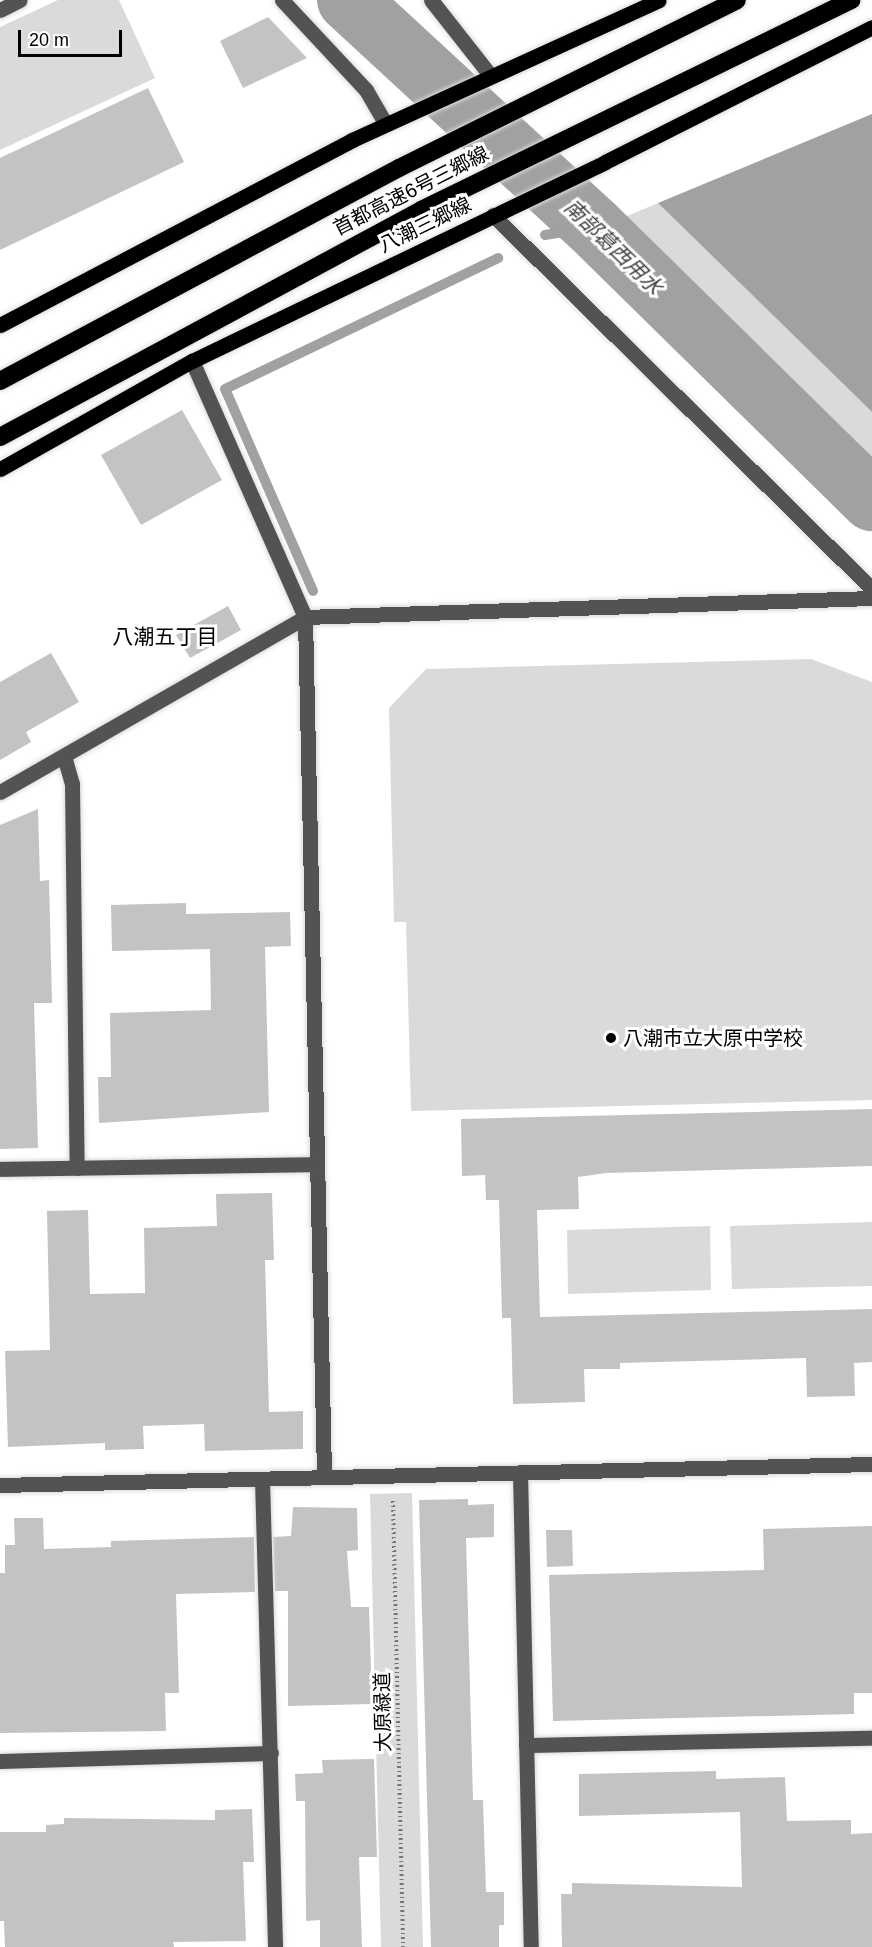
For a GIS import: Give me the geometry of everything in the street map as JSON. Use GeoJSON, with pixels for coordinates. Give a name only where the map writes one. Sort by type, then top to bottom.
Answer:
{"type":"FeatureCollection","features":[{"type":"Feature","properties":{"kind":"highway","name":"首都高速6号三郷線"},"geometry":{"type":"LineString","coordinates":[[0,381],[399,168],[737,0]]}},
{"type":"Feature","properties":{"kind":"highway","name":"首都高速6号三郷線"},"geometry":{"type":"LineString","coordinates":[[0,437],[421,210],[851,0]]}},
{"type":"Feature","properties":{"kind":"main road"},"geometry":{"type":"LineString","coordinates":[[0,325],[386,124],[659,0]]}},
{"type":"Feature","properties":{"kind":"main road","name":"八潮三郷線"},"geometry":{"type":"LineString","coordinates":[[0,469],[192,361],[605,162],[872,27]]}},
{"type":"Feature","properties":{"kind":"street"},"geometry":{"type":"LineString","coordinates":[[0,10],[20,0]]}},
{"type":"Feature","properties":{"kind":"street"},"geometry":{"type":"LineString","coordinates":[[282,0],[366,90],[386,124]]}},
{"type":"Feature","properties":{"kind":"street"},"geometry":{"type":"LineString","coordinates":[[431,0],[490,75]]}},
{"type":"Feature","properties":{"kind":"street"},"geometry":{"type":"LineString","coordinates":[[493,215],[872,589]]}},
{"type":"Feature","properties":{"kind":"street"},"geometry":{"type":"LineString","coordinates":[[192,361],[305,617],[324,1477]]}},
{"type":"Feature","properties":{"kind":"street"},"geometry":{"type":"LineString","coordinates":[[0,792],[305,617],[872,598]]}},
{"type":"Feature","properties":{"kind":"street"},"geometry":{"type":"LineString","coordinates":[[64,756],[72,783],[77,1168]]}},
{"type":"Feature","properties":{"kind":"street"},"geometry":{"type":"LineString","coordinates":[[0,1169],[316,1164]]}},
{"type":"Feature","properties":{"kind":"street"},"geometry":{"type":"LineString","coordinates":[[0,1485],[872,1464]]}},
{"type":"Feature","properties":{"kind":"street"},"geometry":{"type":"LineString","coordinates":[[520,1472],[531,1947]]}},
{"type":"Feature","properties":{"kind":"street"},"geometry":{"type":"LineString","coordinates":[[262,1479],[275,1947]]}},
{"type":"Feature","properties":{"kind":"street"},"geometry":{"type":"LineString","coordinates":[[526,1745],[872,1738]]}},
{"type":"Feature","properties":{"kind":"street"},"geometry":{"type":"LineString","coordinates":[[0,1761],[271,1754]]}},
{"type":"Feature","properties":{"kind":"path","name":"大原緑道"},"geometry":{"type":"LineString","coordinates":[[393,1476],[403,1947]]}},
{"type":"Feature","properties":{"kind":"shaded area"},"geometry":{"type":"Polygon","coordinates":[[[58,0],[119,0],[155,78],[0,150],[0,27],[58,0]]]}},
{"type":"Feature","properties":{"kind":"shaded area"},"geometry":{"type":"Polygon","coordinates":[[[872,114],[872,412],[658,203],[872,114]]]}},
{"type":"Feature","properties":{"kind":"shaded area"},"geometry":{"type":"Polygon","coordinates":[[[658,203],[872,412],[872,475],[613,222],[658,203]]]}},
{"type":"Feature","properties":{"kind":"shaded area"},"geometry":{"type":"Polygon","coordinates":[[[811,659],[872,682],[872,1100],[411,1111],[406,922],[394,922],[389,708],[426,669],[811,659]]]}},
{"type":"Feature","properties":{"kind":"shaded area"},"geometry":{"type":"Polygon","coordinates":[[[872,1222],[872,1286],[732,1289],[730,1226],[872,1222]]]}},
{"type":"Feature","properties":{"kind":"shaded area"},"geometry":{"type":"Polygon","coordinates":[[[710,1226],[711,1290],[568,1294],[567,1230],[710,1226]]]}},
{"type":"Feature","properties":{"kind":"shaded area"},"geometry":{"type":"Polygon","coordinates":[[[412,1493],[423,1947],[381,1947],[370,1494],[412,1493]]]}},
{"type":"Feature","properties":{"kind":"building"},"geometry":{"type":"Polygon","coordinates":[[[268,17],[307,58],[243,88],[220,41],[268,17]]]}},
{"type":"Feature","properties":{"kind":"building"},"geometry":{"type":"Polygon","coordinates":[[[148,88],[184,162],[0,250],[0,158],[148,88]]]}},
{"type":"Feature","properties":{"kind":"building"},"geometry":{"type":"Polygon","coordinates":[[[182,410],[222,480],[141,525],[101,455],[182,410]]]}},
{"type":"Feature","properties":{"kind":"building"},"geometry":{"type":"Polygon","coordinates":[[[228,606],[241,630],[190,658],[176,635],[228,606]]]}},
{"type":"Feature","properties":{"kind":"building"},"geometry":{"type":"Polygon","coordinates":[[[51,653],[79,702],[26,732],[31,742],[0,760],[0,682],[51,653]]]}},
{"type":"Feature","properties":{"kind":"building"},"geometry":{"type":"Polygon","coordinates":[[[38,809],[40,881],[49,880],[52,1003],[34,1003],[38,1148],[0,1149],[0,825],[38,809]]]}},
{"type":"Feature","properties":{"kind":"building"},"geometry":{"type":"Polygon","coordinates":[[[186,903],[186,914],[290,912],[291,946],[265,947],[269,1112],[99,1123],[98,1077],[111,1077],[110,1013],[211,1010],[210,949],[112,951],[111,905],[186,903]]]}},
{"type":"Feature","properties":{"kind":"building"},"geometry":{"type":"Polygon","coordinates":[[[872,1109],[872,1166],[606,1173],[578,1177],[579,1209],[537,1210],[540,1317],[872,1309],[872,1362],[854,1363],[855,1396],[807,1397],[806,1358],[620,1363],[620,1369],[584,1369],[585,1402],[513,1404],[511,1318],[502,1318],[499,1200],[486,1200],[485,1175],[462,1176],[461,1119],[872,1109]]]}},
{"type":"Feature","properties":{"kind":"building"},"geometry":{"type":"Polygon","coordinates":[[[272,1193],[274,1260],[265,1260],[269,1412],[303,1411],[303,1449],[205,1451],[204,1424],[143,1426],[144,1449],[105,1450],[105,1443],[8,1447],[5,1351],[50,1350],[47,1211],[88,1210],[90,1294],[145,1293],[144,1228],[217,1226],[216,1194],[272,1193]]]}},
{"type":"Feature","properties":{"kind":"building"},"geometry":{"type":"Polygon","coordinates":[[[468,1499],[468,1505],[494,1504],[494,1537],[466,1538],[473,1800],[483,1800],[486,1892],[504,1892],[504,1925],[499,1925],[499,1947],[431,1947],[419,1500],[468,1499]]]}},
{"type":"Feature","properties":{"kind":"building"},"geometry":{"type":"Polygon","coordinates":[[[293,1507],[357,1508],[358,1550],[347,1551],[351,1607],[369,1607],[372,1704],[288,1706],[288,1591],[275,1591],[273,1537],[291,1536],[293,1507]]]}},
{"type":"Feature","properties":{"kind":"building"},"geometry":{"type":"Polygon","coordinates":[[[14,1518],[43,1518],[44,1549],[111,1547],[111,1541],[254,1537],[255,1592],[176,1594],[179,1693],[165,1693],[166,1731],[0,1733],[0,1573],[5,1573],[5,1545],[15,1545],[14,1518]]]}},
{"type":"Feature","properties":{"kind":"building"},"geometry":{"type":"Polygon","coordinates":[[[872,1526],[872,1693],[854,1693],[854,1714],[553,1721],[549,1575],[764,1570],[763,1529],[872,1526]]]}},
{"type":"Feature","properties":{"kind":"building"},"geometry":{"type":"Polygon","coordinates":[[[546,1530],[572,1530],[573,1566],[547,1567],[546,1530]]]}},
{"type":"Feature","properties":{"kind":"building"},"geometry":{"type":"Polygon","coordinates":[[[374,1759],[377,1857],[359,1857],[362,1947],[320,1947],[320,1920],[306,1921],[305,1801],[296,1801],[295,1774],[323,1773],[322,1760],[374,1759]]]}},
{"type":"Feature","properties":{"kind":"building"},"geometry":{"type":"Polygon","coordinates":[[[716,1771],[716,1779],[785,1777],[787,1821],[851,1820],[851,1834],[872,1833],[872,1947],[562,1947],[561,1894],[572,1894],[572,1883],[742,1887],[740,1812],[579,1816],[579,1774],[716,1771]]]}},
{"type":"Feature","properties":{"kind":"building"},"geometry":{"type":"Polygon","coordinates":[[[252,1809],[254,1862],[243,1862],[246,1941],[173,1942],[174,1947],[5,1947],[4,1921],[0,1921],[0,1832],[46,1832],[46,1825],[64,1824],[64,1818],[215,1820],[215,1810],[252,1809]]]}},
{"type":"Feature","properties":{"kind":"waterway","name":"南部葛西用水"},"geometry":{"type":"LineString","coordinates":[[348,0],[594,227],[872,500]]}},
{"type":"Feature","properties":{"kind":"waterway"},"geometry":{"type":"LineString","coordinates":[[545,235],[594,227]]}},
{"type":"Feature","properties":{"kind":"waterway"},"geometry":{"type":"LineString","coordinates":[[313,591],[225,389],[498,258]]}},
{"type":"Feature","properties":{"kind":"place","name":"八潮市立大原中学校"},"geometry":{"type":"Point","coordinates":[611,1038]}},
{"type":"Feature","properties":{"kind":"district","name":"八潮五丁目"},"geometry":{"type":"Point","coordinates":[165,637]}}]}
